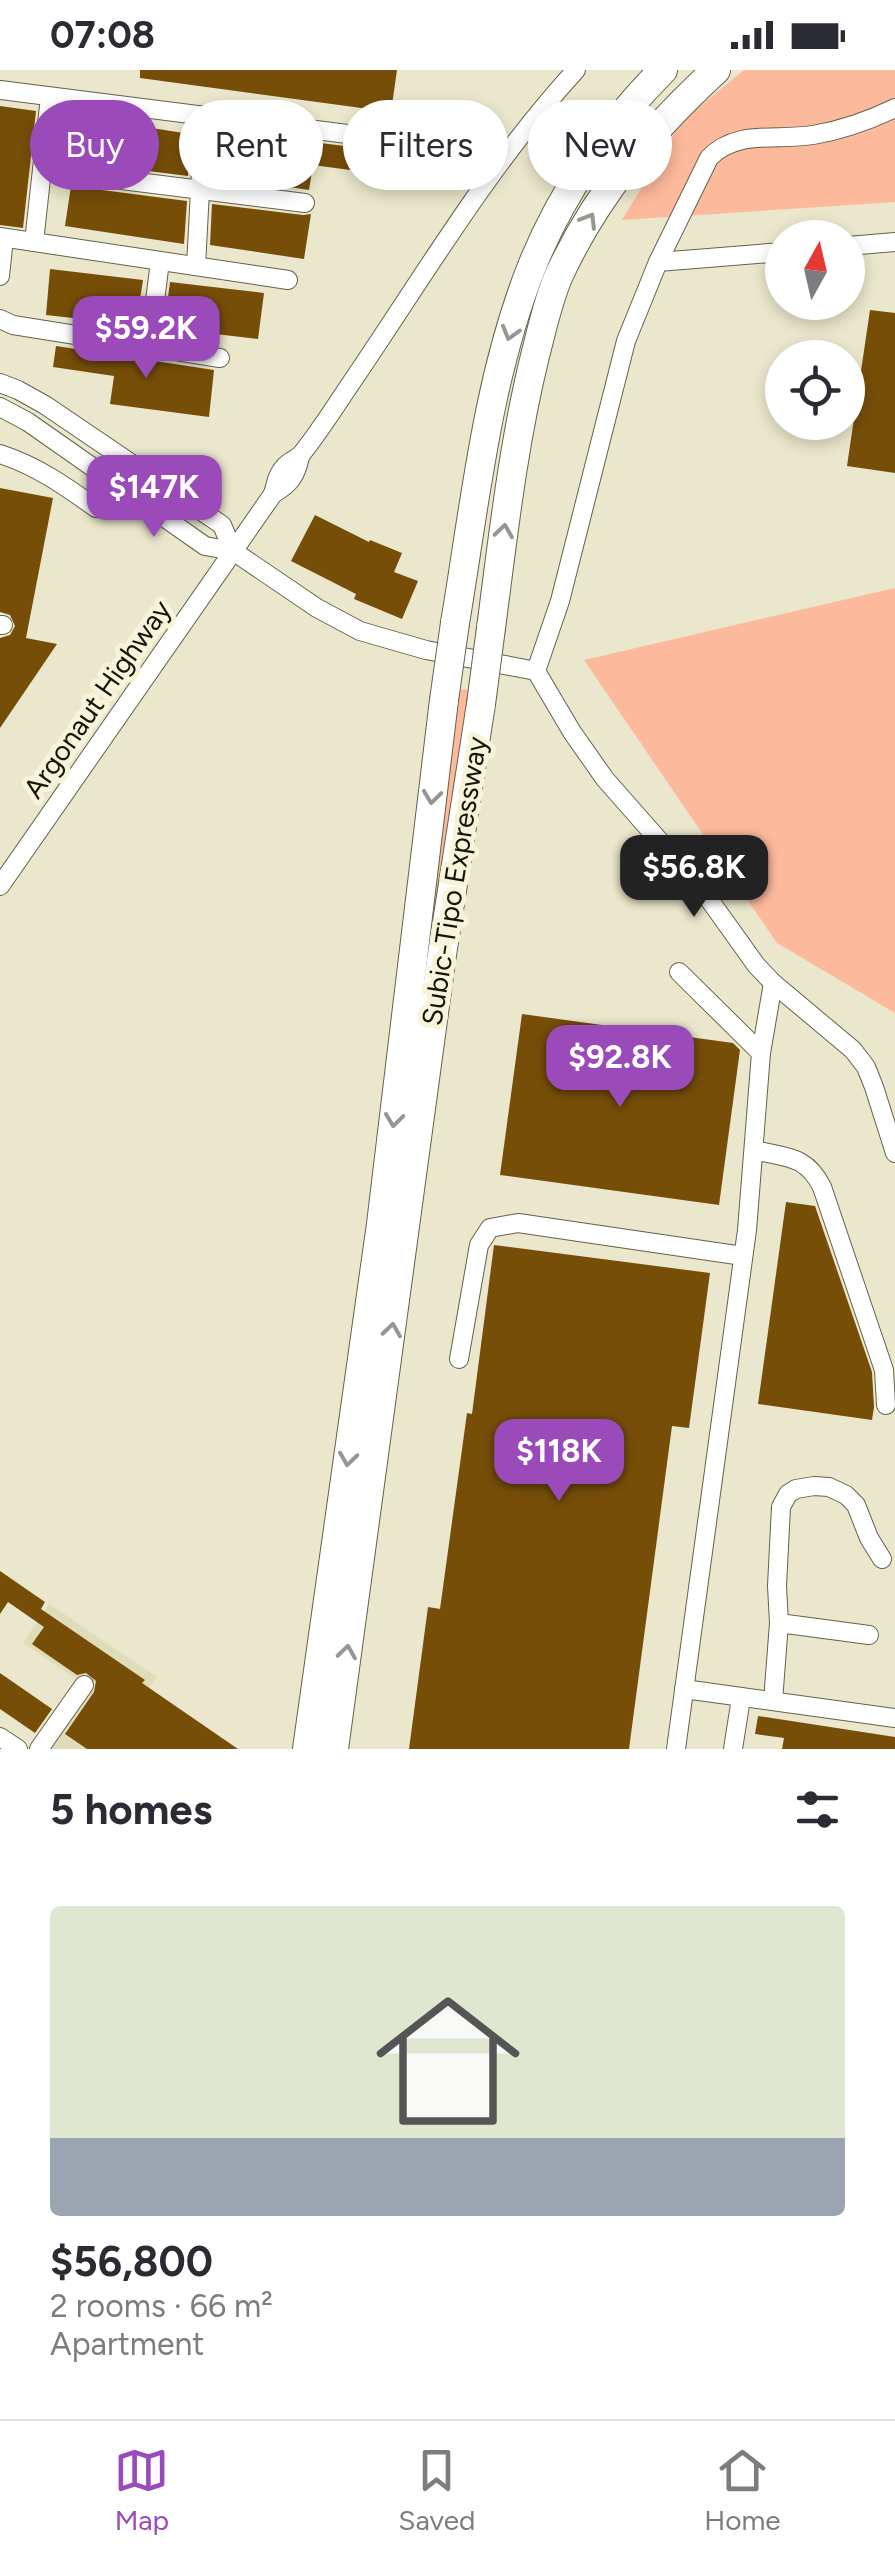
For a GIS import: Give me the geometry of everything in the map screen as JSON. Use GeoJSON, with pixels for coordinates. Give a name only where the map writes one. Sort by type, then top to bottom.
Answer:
{"type":"FeatureCollection","features":[{"type":"Feature","properties":{"kind":"highway","name":"Subic-Tipo Expressway"},"geometry":{"type":"LineString","coordinates":[[307,1749],[381,1224],[444,700],[500,368],[532,266],[575,181],[662,70]]}},
{"type":"Feature","properties":{"kind":"highway","name":"Subic-Tipo Expressway"},"geometry":{"type":"LineString","coordinates":[[334,1749],[441,961],[524,402],[557,279],[602,199],[654,130],[716,70]]}},
{"type":"Feature","properties":{"kind":"street","name":"Argonaut Highway"},"geometry":{"type":"LineString","coordinates":[[0,886],[274,494],[286,465],[300,457],[448,237],[576,70]]}},
{"type":"Feature","properties":{"kind":"street"},"geometry":{"type":"LineString","coordinates":[[0,90],[179,112]]}},
{"type":"Feature","properties":{"kind":"street"},"geometry":{"type":"LineString","coordinates":[[536,671],[560,601],[626,341],[700,173],[718,149],[732,141],[808,136],[850,128],[895,108]]}},
{"type":"Feature","properties":{"kind":"street"},"geometry":{"type":"LineString","coordinates":[[34,242],[40,190]]}},
{"type":"Feature","properties":{"kind":"street"},"geometry":{"type":"LineString","coordinates":[[196,266],[200,190],[305,203]]}},
{"type":"Feature","properties":{"kind":"street"},"geometry":{"type":"LineString","coordinates":[[0,276],[2,237],[288,280]]}},
{"type":"Feature","properties":{"kind":"street"},"geometry":{"type":"LineString","coordinates":[[865,245],[895,242]]}},
{"type":"Feature","properties":{"kind":"street"},"geometry":{"type":"LineString","coordinates":[[658,262],[765,253]]}},
{"type":"Feature","properties":{"kind":"street"},"geometry":{"type":"LineString","coordinates":[[149,348],[160,261]]}},
{"type":"Feature","properties":{"kind":"street"},"geometry":{"type":"LineString","coordinates":[[0,320],[220,358]]}},
{"type":"Feature","properties":{"kind":"street"},"geometry":{"type":"LineString","coordinates":[[0,383],[45,406],[222,525],[233,551]]}},
{"type":"Feature","properties":{"kind":"street"},"geometry":{"type":"LineString","coordinates":[[0,407],[28,422],[204,546],[233,551],[317,608],[360,631],[426,650],[536,671],[605,779],[701,888],[740,945],[773,984],[854,1050],[874,1087],[895,1153]]}},
{"type":"Feature","properties":{"kind":"street"},"geometry":{"type":"LineString","coordinates":[[0,454],[54,478],[96,508]]}},
{"type":"Feature","properties":{"kind":"street"},"geometry":{"type":"LineString","coordinates":[[680,972],[761,1053]]}},
{"type":"Feature","properties":{"kind":"street"},"geometry":{"type":"LineString","coordinates":[[676,1749],[743,1256],[761,1053],[773,984]]}},
{"type":"Feature","properties":{"kind":"street"},"geometry":{"type":"LineString","coordinates":[[754,1150],[801,1161],[810,1166],[822,1187],[884,1370],[886,1405]]}},
{"type":"Feature","properties":{"kind":"street"},"geometry":{"type":"LineString","coordinates":[[459,1358],[479,1245],[490,1228],[518,1223],[743,1256]]}},
{"type":"Feature","properties":{"kind":"street"},"geometry":{"type":"LineString","coordinates":[[773,1702],[781,1507],[788,1494],[814,1486],[852,1498],[882,1559]]}},
{"type":"Feature","properties":{"kind":"street"},"geometry":{"type":"LineString","coordinates":[[779,1623],[869,1635]]}},
{"type":"Feature","properties":{"kind":"street"},"geometry":{"type":"LineString","coordinates":[[39,1749],[84,1685]]}},
{"type":"Feature","properties":{"kind":"street"},"geometry":{"type":"LineString","coordinates":[[684,1689],[895,1718]]}},
{"type":"Feature","properties":{"kind":"street"},"geometry":{"type":"LineString","coordinates":[[733,1749],[742,1698]]}},
{"type":"Feature","properties":{"kind":"street"},"geometry":{"type":"LineString","coordinates":[[0,1736],[18,1749]]}},
{"type":"Feature","properties":{"kind":"shaded area"},"geometry":{"type":"Polygon","coordinates":[[[744,70],[895,70],[895,202],[622,220],[640,190],[672,190],[672,138],[682,121],[744,70]]]}},
{"type":"Feature","properties":{"kind":"shaded area"},"geometry":{"type":"Polygon","coordinates":[[[895,588],[895,1013],[777,943],[584,660],[895,588]]]}},
{"type":"Feature","properties":{"kind":"shaded area"},"geometry":{"type":"Polygon","coordinates":[[[457,689],[468,690],[431,961],[402,1130],[457,689]]]}},
{"type":"Feature","properties":{"kind":"shaded area"},"geometry":{"type":"Polygon","coordinates":[[[49,1604],[157,1677],[107,1749],[51,1749],[38,1740],[79,1681],[23,1643],[49,1604]]]}},
{"type":"Feature","properties":{"kind":"building"},"geometry":{"type":"Polygon","coordinates":[[[140,70],[397,70],[393,100],[343,100],[343,105],[140,78],[140,70]]]}},
{"type":"Feature","properties":{"kind":"building"},"geometry":{"type":"Polygon","coordinates":[[[0,106],[30,110],[30,165],[23,228],[0,225],[0,106]]]}},
{"type":"Feature","properties":{"kind":"building"},"geometry":{"type":"Polygon","coordinates":[[[159,129],[179,132],[179,175],[159,172],[159,129]]]}},
{"type":"Feature","properties":{"kind":"building"},"geometry":{"type":"Polygon","coordinates":[[[323,143],[343,146],[343,169],[323,166],[323,143]]]}},
{"type":"Feature","properties":{"kind":"building"},"geometry":{"type":"Polygon","coordinates":[[[70,190],[187,201],[184,244],[65,226],[70,190]]]}},
{"type":"Feature","properties":{"kind":"building"},"geometry":{"type":"Polygon","coordinates":[[[212,204],[311,214],[304,259],[210,245],[212,204]]]}},
{"type":"Feature","properties":{"kind":"building"},"geometry":{"type":"Polygon","coordinates":[[[50,269],[143,280],[136,325],[46,315],[50,269]]]}},
{"type":"Feature","properties":{"kind":"building"},"geometry":{"type":"Polygon","coordinates":[[[170,282],[264,293],[258,339],[164,328],[170,282]]]}},
{"type":"Feature","properties":{"kind":"building"},"geometry":{"type":"Polygon","coordinates":[[[870,310],[895,313],[895,473],[847,466],[851,440],[865,440],[865,344],[870,310]]]}},
{"type":"Feature","properties":{"kind":"building"},"geometry":{"type":"Polygon","coordinates":[[[56,346],[214,370],[209,417],[110,404],[114,376],[53,367],[56,346]]]}},
{"type":"Feature","properties":{"kind":"building"},"geometry":{"type":"Polygon","coordinates":[[[0,488],[53,498],[26,638],[57,644],[0,728],[0,638],[10,635],[15,626],[10,615],[0,612],[0,488]]]}},
{"type":"Feature","properties":{"kind":"building"},"geometry":{"type":"Polygon","coordinates":[[[315,515],[369,542],[402,553],[394,572],[418,581],[402,619],[354,599],[356,594],[291,561],[315,515]]]}},
{"type":"Feature","properties":{"kind":"building"},"geometry":{"type":"Polygon","coordinates":[[[522,1014],[733,1043],[740,1050],[719,1205],[500,1175],[522,1014]]]}},
{"type":"Feature","properties":{"kind":"building"},"geometry":{"type":"Polygon","coordinates":[[[786,1202],[815,1206],[872,1372],[872,1420],[758,1404],[786,1202]]]}},
{"type":"Feature","properties":{"kind":"building"},"geometry":{"type":"Polygon","coordinates":[[[494,1245],[710,1273],[689,1428],[672,1426],[629,1749],[409,1749],[428,1607],[440,1609],[467,1413],[472,1414],[494,1245]]]}},
{"type":"Feature","properties":{"kind":"building"},"geometry":{"type":"Polygon","coordinates":[[[0,1571],[45,1602],[41,1609],[238,1749],[87,1749],[65,1734],[94,1692],[96,1681],[86,1673],[77,1675],[32,1644],[44,1627],[8,1602],[0,1614],[0,1571]]]}},
{"type":"Feature","properties":{"kind":"building"},"geometry":{"type":"Polygon","coordinates":[[[0,1673],[52,1709],[35,1733],[0,1709],[0,1673]]]}},
{"type":"Feature","properties":{"kind":"building"},"geometry":{"type":"Polygon","coordinates":[[[758,1716],[895,1737],[895,1749],[782,1749],[784,1738],[755,1734],[758,1716]]]}}]}
